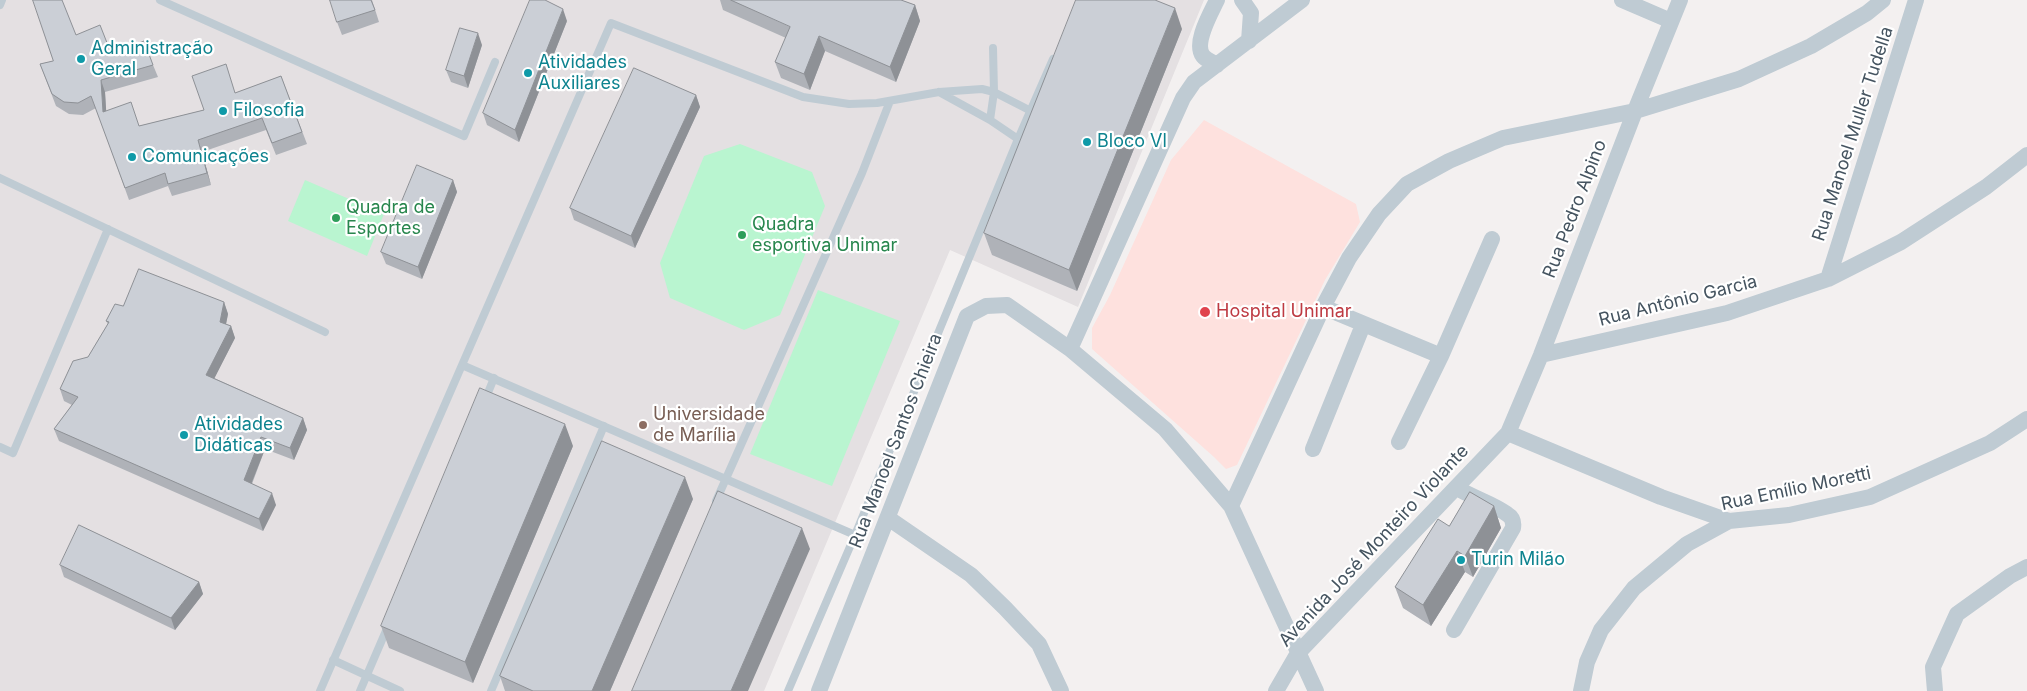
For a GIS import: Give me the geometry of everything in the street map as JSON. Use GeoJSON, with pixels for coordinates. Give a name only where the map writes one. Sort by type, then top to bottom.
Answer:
{"type":"FeatureCollection","features":[{"type":"Feature","properties":{"kind":"street"},"geometry":{"type":"LineString","coordinates":[[1217,0],[1203,32],[1199,47],[1204,57],[1217,65]]}},
{"type":"Feature","properties":{"kind":"street"},"geometry":{"type":"LineString","coordinates":[[1242,0],[1251,13],[1249,41]]}},
{"type":"Feature","properties":{"kind":"street"},"geometry":{"type":"LineString","coordinates":[[1070,348],[1183,98],[1194,82],[1302,0]]}},
{"type":"Feature","properties":{"kind":"street"},"geometry":{"type":"LineString","coordinates":[[1622,0],[1671,21]]}},
{"type":"Feature","properties":{"kind":"street","name":"Rua Pedro Alpino"},"geometry":{"type":"LineString","coordinates":[[1508,433],[1541,355],[1635,110],[1680,0]]}},
{"type":"Feature","properties":{"kind":"street"},"geometry":{"type":"LineString","coordinates":[[1231,506],[1323,307],[1349,258],[1379,214],[1407,184],[1449,161],[1504,138],[1635,110],[1739,79],[1811,46],[1867,13],[1883,0]]}},
{"type":"Feature","properties":{"kind":"street","name":"Rua Manoel Muller Tudella"},"geometry":{"type":"LineString","coordinates":[[1828,279],[1916,0]]}},
{"type":"Feature","properties":{"kind":"street","name":"Rua Antônio Garcia"},"geometry":{"type":"LineString","coordinates":[[1541,355],[1727,313],[1828,279],[1901,242],[1986,187],[2027,155]]}},
{"type":"Feature","properties":{"kind":"street"},"geometry":{"type":"LineString","coordinates":[[1399,442],[1441,356],[1492,239]]}},
{"type":"Feature","properties":{"kind":"street","name":"Rua Manoel Santos Chieira"},"geometry":{"type":"LineString","coordinates":[[819,691],[967,316],[986,306],[1007,305],[1070,348],[1165,429],[1231,506],[1316,691]]}},
{"type":"Feature","properties":{"kind":"street"},"geometry":{"type":"LineString","coordinates":[[1323,307],[1441,356]]}},
{"type":"Feature","properties":{"kind":"street"},"geometry":{"type":"LineString","coordinates":[[1313,449],[1363,325]]}},
{"type":"Feature","properties":{"kind":"street","name":"Rua Emílio Moretti"},"geometry":{"type":"LineString","coordinates":[[1581,691],[1587,662],[1602,630],[1634,588],[1687,544],[1729,521],[1790,515],[1870,497],[1990,443],[2027,419]]}},
{"type":"Feature","properties":{"kind":"street"},"geometry":{"type":"LineString","coordinates":[[1508,433],[1661,497],[1729,521]]}},
{"type":"Feature","properties":{"kind":"street","name":"Avenida José Monteiro Violante"},"geometry":{"type":"LineString","coordinates":[[1276,691],[1298,653],[1508,433]]}},
{"type":"Feature","properties":{"kind":"street"},"geometry":{"type":"LineString","coordinates":[[1454,630],[1513,528],[1514,521],[1508,514],[1457,488]]}},
{"type":"Feature","properties":{"kind":"street"},"geometry":{"type":"LineString","coordinates":[[888,518],[971,575],[1005,608],[1039,644],[1061,691]]}},
{"type":"Feature","properties":{"kind":"street"},"geometry":{"type":"LineString","coordinates":[[1934,691],[1934,667],[1957,614],[2010,576],[2027,567]]}},
{"type":"Feature","properties":{"kind":"lane"},"geometry":{"type":"LineString","coordinates":[[0,5],[2,0]]}},
{"type":"Feature","properties":{"kind":"lane"},"geometry":{"type":"LineString","coordinates":[[160,0],[464,136],[495,62]]}},
{"type":"Feature","properties":{"kind":"lane"},"geometry":{"type":"LineString","coordinates":[[320,691],[612,23],[803,96],[850,104],[890,101],[939,92],[982,89],[994,92],[1031,111]]}},
{"type":"Feature","properties":{"kind":"lane"},"geometry":{"type":"LineString","coordinates":[[990,120],[994,92],[993,48]]}},
{"type":"Feature","properties":{"kind":"lane"},"geometry":{"type":"LineString","coordinates":[[788,691],[855,535],[1056,51]]}},
{"type":"Feature","properties":{"kind":"lane"},"geometry":{"type":"LineString","coordinates":[[939,92],[990,120],[1018,140]]}},
{"type":"Feature","properties":{"kind":"lane"},"geometry":{"type":"LineString","coordinates":[[714,506],[838,228],[890,101]]}},
{"type":"Feature","properties":{"kind":"lane"},"geometry":{"type":"LineString","coordinates":[[0,178],[325,332]]}},
{"type":"Feature","properties":{"kind":"lane"},"geometry":{"type":"LineString","coordinates":[[0,448],[13,453],[108,229]]}},
{"type":"Feature","properties":{"kind":"lane"},"geometry":{"type":"LineString","coordinates":[[462,365],[855,535]]}},
{"type":"Feature","properties":{"kind":"lane"},"geometry":{"type":"LineString","coordinates":[[482,406],[494,378]]}},
{"type":"Feature","properties":{"kind":"lane"},"geometry":{"type":"LineString","coordinates":[[491,691],[604,426]]}},
{"type":"Feature","properties":{"kind":"lane"},"geometry":{"type":"LineString","coordinates":[[360,691],[389,622]]}},
{"type":"Feature","properties":{"kind":"lane"},"geometry":{"type":"LineString","coordinates":[[333,660],[366,677],[400,691]]}},
{"type":"Feature","properties":{"kind":"shaded area"},"geometry":{"type":"Polygon","coordinates":[[[0,0],[1204,0],[1078,307],[950,250],[764,691],[0,691],[0,0]]]}},
{"type":"Feature","properties":{"kind":"shaded area","name":"Hospital Unimar"},"geometry":{"type":"Polygon","coordinates":[[[1204,120],[1356,204],[1360,222],[1325,280],[1237,465],[1226,469],[1092,349],[1092,328],[1110,295],[1171,160],[1204,120]]]}},
{"type":"Feature","properties":{"kind":"green space","name":"Quadra esportiva Unimar"},"geometry":{"type":"Polygon","coordinates":[[[740,144],[812,172],[825,206],[780,315],[744,330],[670,298],[660,263],[704,156],[740,144]]]}},
{"type":"Feature","properties":{"kind":"green space","name":"Quadra de Esportes"},"geometry":{"type":"Polygon","coordinates":[[[305,180],[384,214],[367,256],[288,221],[305,180]]]}},
{"type":"Feature","properties":{"kind":"green space"},"geometry":{"type":"Polygon","coordinates":[[[818,290],[900,321],[832,486],[750,454],[818,290]]]}},
{"type":"Feature","properties":{"kind":"building"},"geometry":{"type":"Polygon","coordinates":[[[33,0],[62,0],[76,35],[100,25],[111,53],[144,41],[153,65],[101,80],[103,112],[131,102],[139,126],[204,110],[192,76],[226,64],[235,93],[281,76],[302,132],[272,143],[262,118],[198,140],[207,173],[168,184],[165,173],[125,188],[91,96],[78,103],[64,102],[52,94],[40,64],[53,61],[33,0]]]}},
{"type":"Feature","properties":{"kind":"building"},"geometry":{"type":"Polygon","coordinates":[[[330,0],[371,0],[375,10],[337,22],[330,0]]]}},
{"type":"Feature","properties":{"kind":"building","name":"Atividades Auxiliares"},"geometry":{"type":"Polygon","coordinates":[[[530,0],[545,0],[563,9],[515,130],[483,113],[530,0]]]}},
{"type":"Feature","properties":{"kind":"building"},"geometry":{"type":"Polygon","coordinates":[[[731,0],[901,0],[915,5],[890,67],[819,36],[804,74],[775,62],[790,27],[731,0]]]}},
{"type":"Feature","properties":{"kind":"building","name":"Bloco Vl"},"geometry":{"type":"Polygon","coordinates":[[[1076,0],[1155,0],[1175,8],[1069,270],[984,233],[1076,0]]]}},
{"type":"Feature","properties":{"kind":"building"},"geometry":{"type":"Polygon","coordinates":[[[460,28],[478,33],[464,76],[446,70],[460,28]]]}},
{"type":"Feature","properties":{"kind":"building"},"geometry":{"type":"Polygon","coordinates":[[[634,68],[696,95],[631,236],[570,208],[634,68]]]}},
{"type":"Feature","properties":{"kind":"building"},"geometry":{"type":"Polygon","coordinates":[[[417,165],[453,180],[418,267],[381,252],[417,165]]]}},
{"type":"Feature","properties":{"kind":"building","name":"Atividades Didáticas"},"geometry":{"type":"Polygon","coordinates":[[[139,269],[224,302],[220,322],[231,326],[206,375],[303,418],[290,448],[261,437],[244,480],[272,493],[259,519],[54,429],[78,397],[60,389],[73,361],[88,357],[109,322],[106,321],[115,304],[123,306],[139,269]]]}},
{"type":"Feature","properties":{"kind":"building"},"geometry":{"type":"Polygon","coordinates":[[[480,388],[565,424],[465,662],[381,626],[480,388]]]}},
{"type":"Feature","properties":{"kind":"building"},"geometry":{"type":"Polygon","coordinates":[[[602,441],[685,477],[592,691],[533,691],[500,676],[602,441]]]}},
{"type":"Feature","properties":{"kind":"building"},"geometry":{"type":"Polygon","coordinates":[[[718,491],[802,528],[731,691],[632,691],[718,491]]]}},
{"type":"Feature","properties":{"kind":"building"},"geometry":{"type":"Polygon","coordinates":[[[1470,492],[1494,506],[1465,556],[1457,551],[1423,605],[1395,587],[1438,519],[1449,526],[1470,492]]]}},
{"type":"Feature","properties":{"kind":"building"},"geometry":{"type":"Polygon","coordinates":[[[79,525],[199,582],[171,618],[60,565],[79,525]]]}},
{"type":"Feature","properties":{"kind":"place","name":"Administração Geral"},"geometry":{"type":"Point","coordinates":[81,59]}},
{"type":"Feature","properties":{"kind":"place","name":"Atividades Auxiliares"},"geometry":{"type":"Point","coordinates":[528,73]}},
{"type":"Feature","properties":{"kind":"place","name":"Filosofia"},"geometry":{"type":"Point","coordinates":[223,111]}},
{"type":"Feature","properties":{"kind":"place","name":"Bloco Vl"},"geometry":{"type":"Point","coordinates":[1087,142]}},
{"type":"Feature","properties":{"kind":"place","name":"Comunicações"},"geometry":{"type":"Point","coordinates":[132,157]}},
{"type":"Feature","properties":{"kind":"place","name":"Quadra de Esportes"},"geometry":{"type":"Point","coordinates":[336,218]}},
{"type":"Feature","properties":{"kind":"place","name":"Quadra esportiva Unimar"},"geometry":{"type":"Point","coordinates":[742,235]}},
{"type":"Feature","properties":{"kind":"place","name":"Hospital Unimar"},"geometry":{"type":"Point","coordinates":[1205,312]}},
{"type":"Feature","properties":{"kind":"place","name":"Universidade de Marília"},"geometry":{"type":"Point","coordinates":[643,425]}},
{"type":"Feature","properties":{"kind":"place","name":"Atividades Didáticas"},"geometry":{"type":"Point","coordinates":[184,435]}},
{"type":"Feature","properties":{"kind":"place","name":"Turin Milão"},"geometry":{"type":"Point","coordinates":[1461,560]}}]}
